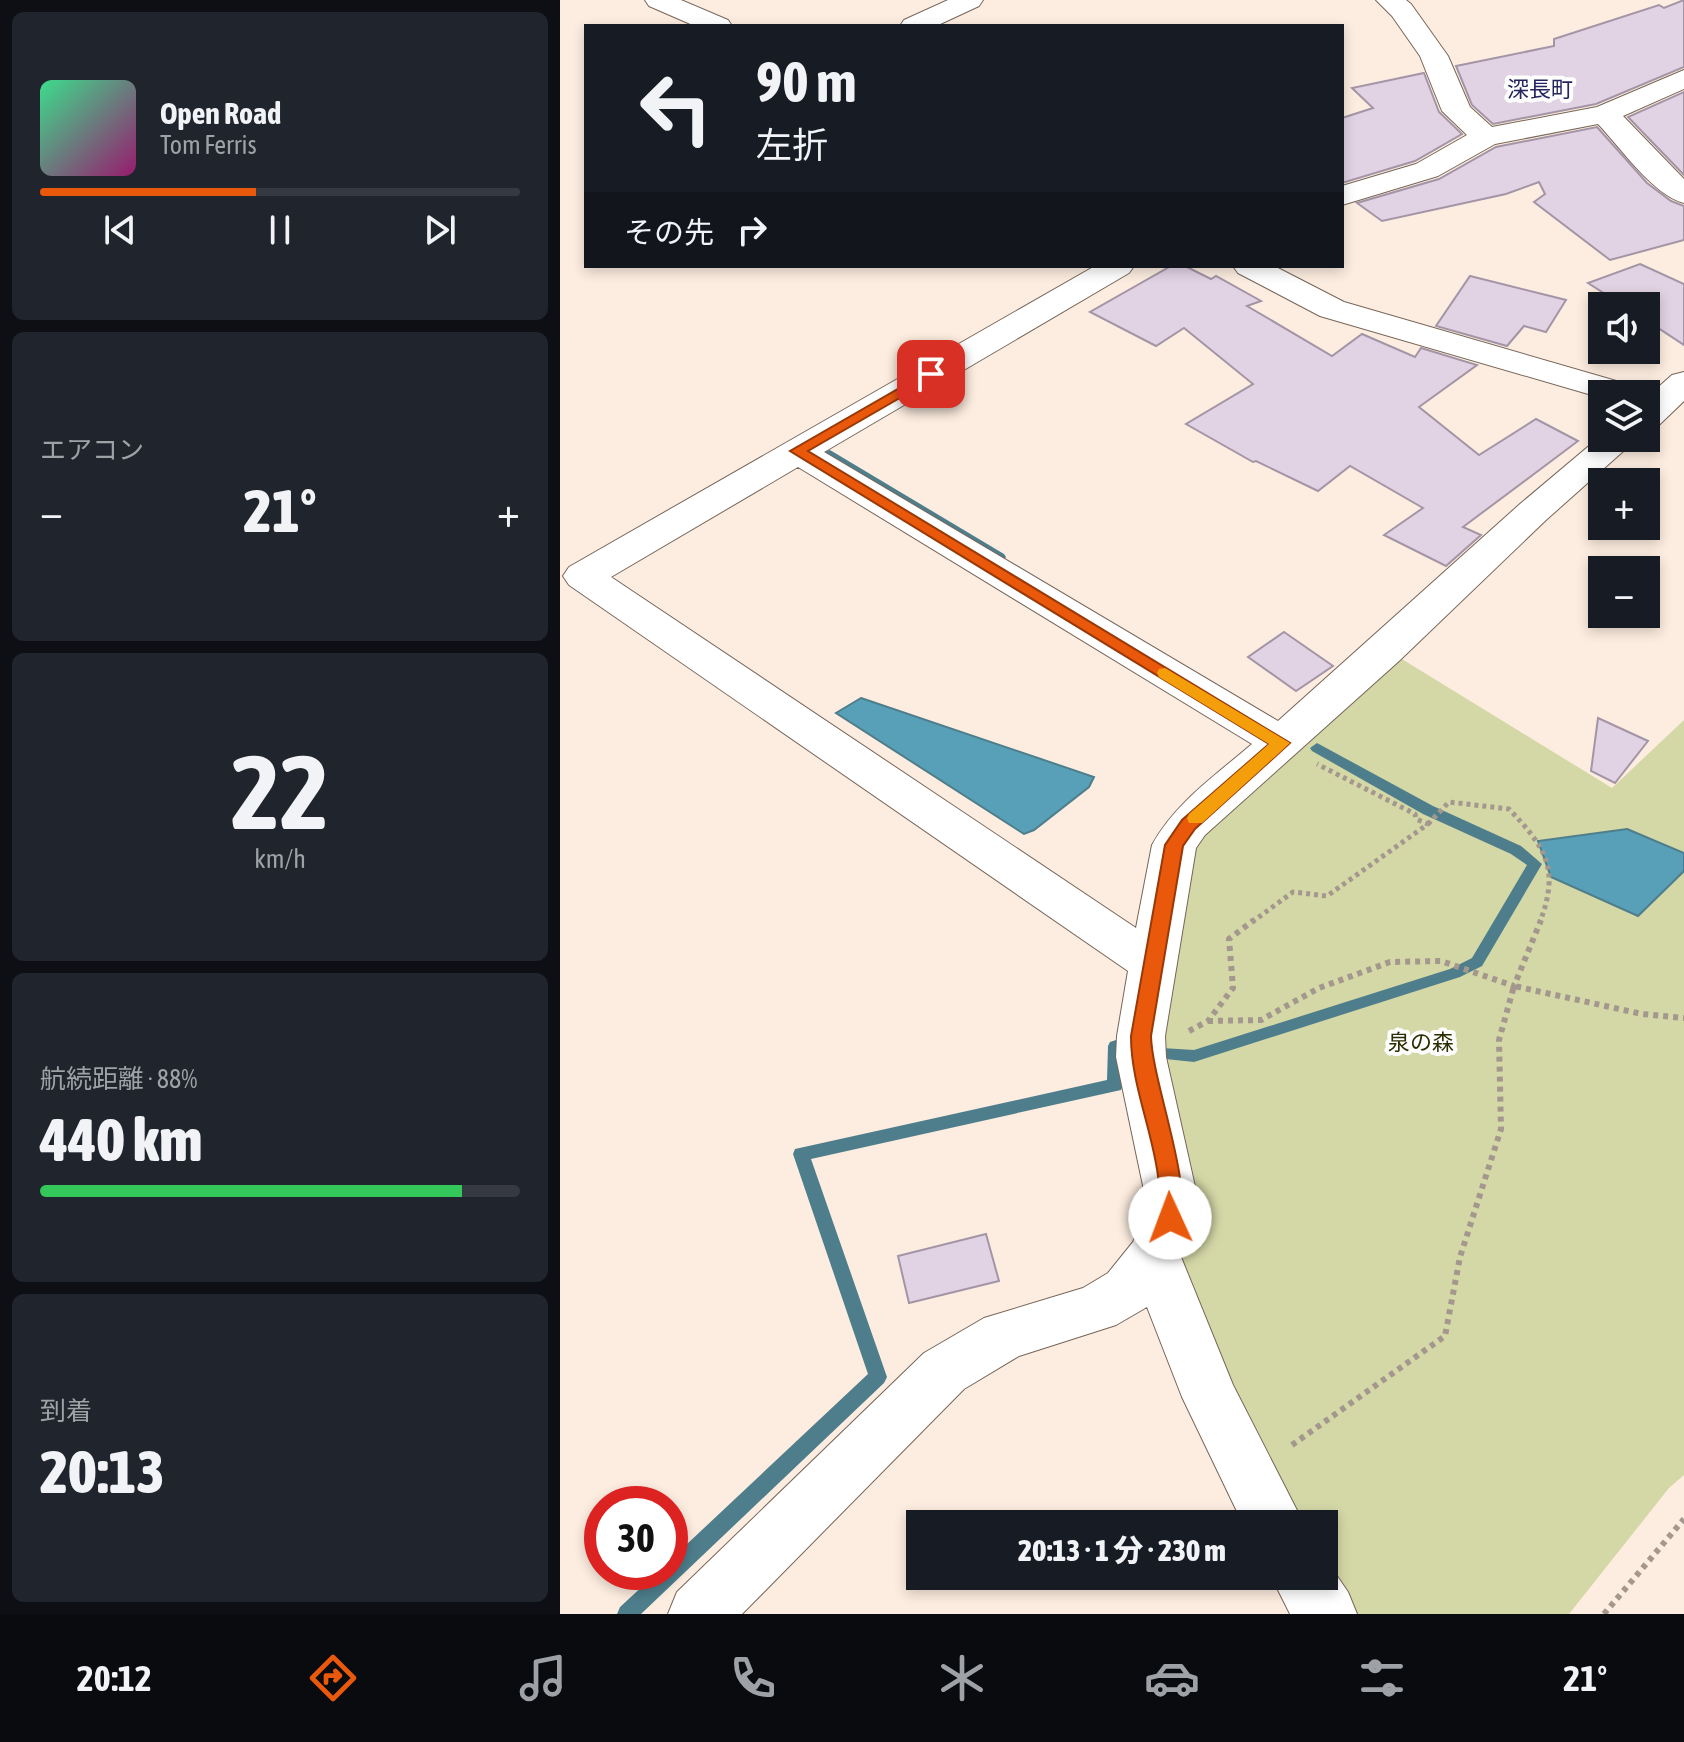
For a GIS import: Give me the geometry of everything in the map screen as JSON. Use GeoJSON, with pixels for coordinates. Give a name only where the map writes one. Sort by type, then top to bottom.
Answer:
{"type":"FeatureCollection","features":[{"type":"Feature","properties":{"kind":"street"},"geometry":{"type":"LineString","coordinates":[[658,0],[713,24]]}},
{"type":"Feature","properties":{"kind":"street"},"geometry":{"type":"LineString","coordinates":[[918,24],[970,0]]}},
{"type":"Feature","properties":{"kind":"street"},"geometry":{"type":"LineString","coordinates":[[1389,0],[1402,10],[1434,56],[1457,111],[1486,137]]}},
{"type":"Feature","properties":{"kind":"street"},"geometry":{"type":"LineString","coordinates":[[1344,195],[1427,170],[1486,137],[1605,114],[1684,78]]}},
{"type":"Feature","properties":{"kind":"street"},"geometry":{"type":"LineString","coordinates":[[1605,114],[1684,194]]}},
{"type":"Feature","properties":{"kind":"street"},"geometry":{"type":"LineString","coordinates":[[1115,268],[583,576],[1154,964]]}},
{"type":"Feature","properties":{"kind":"street"},"geometry":{"type":"LineString","coordinates":[[1253,268],[1332,309],[1588,383]]}},
{"type":"Feature","properties":{"kind":"street"},"geometry":{"type":"LineString","coordinates":[[797,451],[1282,743]]}},
{"type":"Feature","properties":{"kind":"street"},"geometry":{"type":"LineString","coordinates":[[699,1614],[944,1371],[1004,1336],[1097,1308],[1116,1299],[1154,1257],[1170,1218],[1172,1200],[1141,1057],[1141,1036],[1174,845],[1189,824],[1282,743],[1533,512],[1604,452]]}},
{"type":"Feature","properties":{"kind":"street"},"geometry":{"type":"LineString","coordinates":[[1154,1257],[1210,1397],[1267,1510]]}},
{"type":"Feature","properties":{"kind":"street"},"geometry":{"type":"LineString","coordinates":[[1310,1590],[1326,1614]]}},
{"type":"Feature","properties":{"kind":"path"},"geometry":{"type":"LineString","coordinates":[[1282,743],[1415,814],[1416,819],[1429,823]]}},
{"type":"Feature","properties":{"kind":"path"},"geometry":{"type":"LineString","coordinates":[[1141,1057],[1208,1021],[1233,988],[1229,939],[1293,892],[1327,896],[1429,823],[1449,802],[1509,809],[1538,841],[1551,877],[1535,939],[1514,986],[1499,1040],[1501,1129],[1460,1257],[1445,1336],[1248,1475]]}},
{"type":"Feature","properties":{"kind":"path"},"geometry":{"type":"LineString","coordinates":[[1208,1021],[1261,1020],[1319,988],[1390,962],[1441,961],[1514,986],[1642,1014],[1684,1018]]}},
{"type":"Feature","properties":{"kind":"path"},"geometry":{"type":"LineString","coordinates":[[1604,1614],[1682,1525]]}},
{"type":"Feature","properties":{"kind":"green space","name":"泉の森"},"geometry":{"type":"Polygon","coordinates":[[[1397,656],[1612,788],[1684,720],[1684,1475],[1669,1488],[1569,1614],[1342,1614],[1331,1590],[1338,1590],[1338,1510],[1281,1510],[1170,1265],[1158,1070],[1185,848],[1397,656]]]}},
{"type":"Feature","properties":{"kind":"water"},"geometry":{"type":"Polygon","coordinates":[[[861,698],[1094,777],[1089,787],[1034,830],[1024,834],[836,713],[861,698]]]}},
{"type":"Feature","properties":{"kind":"water"},"geometry":{"type":"Polygon","coordinates":[[[1627,829],[1684,853],[1684,871],[1638,916],[1551,877],[1538,841],[1627,829]]]}},
{"type":"Feature","properties":{"kind":"building"},"geometry":{"type":"Polygon","coordinates":[[[1684,0],[1684,67],[1596,104],[1493,124],[1472,105],[1456,66],[1554,46],[1554,39],[1684,0]]]}},
{"type":"Feature","properties":{"kind":"building"},"geometry":{"type":"Polygon","coordinates":[[[1424,73],[1439,112],[1462,134],[1415,161],[1344,182],[1344,117],[1373,108],[1352,88],[1424,73]]]}},
{"type":"Feature","properties":{"kind":"building"},"geometry":{"type":"Polygon","coordinates":[[[1684,92],[1684,175],[1628,117],[1684,92]]]}},
{"type":"Feature","properties":{"kind":"building"},"geometry":{"type":"Polygon","coordinates":[[[1597,127],[1647,183],[1671,201],[1684,206],[1684,240],[1610,260],[1534,202],[1545,194],[1539,182],[1506,194],[1382,221],[1357,203],[1439,179],[1496,147],[1597,127]]]}},
{"type":"Feature","properties":{"kind":"building"},"geometry":{"type":"Polygon","coordinates":[[[1640,264],[1684,284],[1684,345],[1660,329],[1660,292],[1602,292],[1588,283],[1640,264]]]}},
{"type":"Feature","properties":{"kind":"building"},"geometry":{"type":"Polygon","coordinates":[[[1167,268],[1189,268],[1211,279],[1216,276],[1261,301],[1247,306],[1332,356],[1362,334],[1415,357],[1421,348],[1477,365],[1419,407],[1479,455],[1536,419],[1578,441],[1463,527],[1481,535],[1446,566],[1384,535],[1423,508],[1350,466],[1318,491],[1253,462],[1186,424],[1253,384],[1184,328],[1156,346],[1090,312],[1167,268]]]}},
{"type":"Feature","properties":{"kind":"building"},"geometry":{"type":"Polygon","coordinates":[[[1470,276],[1566,300],[1546,332],[1524,326],[1507,346],[1436,326],[1470,276]]]}},
{"type":"Feature","properties":{"kind":"building"},"geometry":{"type":"Polygon","coordinates":[[[1284,632],[1333,666],[1296,691],[1248,657],[1284,632]]]}},
{"type":"Feature","properties":{"kind":"building"},"geometry":{"type":"Polygon","coordinates":[[[1598,718],[1648,741],[1615,783],[1591,771],[1598,718]]]}},
{"type":"Feature","properties":{"kind":"building"},"geometry":{"type":"Polygon","coordinates":[[[986,1234],[999,1281],[909,1303],[898,1256],[986,1234]]]}},
{"type":"Feature","properties":{"kind":"waterway"},"geometry":{"type":"LineString","coordinates":[[830,453],[1000,557]]}},
{"type":"Feature","properties":{"kind":"waterway"},"geometry":{"type":"LineString","coordinates":[[1162,1054],[1194,1056],[1455,973],[1477,962],[1535,864],[1516,850],[1428,810],[1317,748]]}},
{"type":"Feature","properties":{"kind":"waterway"},"geometry":{"type":"LineString","coordinates":[[627,1614],[878,1377],[801,1154],[1115,1085],[1116,1046],[1126,1048]]}},
{"type":"Feature","properties":{"kind":"slow traffic"},"geometry":{"type":"LineString","coordinates":[[1165,673],[1282,743],[1196,818]]}},
{"type":"Feature","properties":{"kind":"district","name":"深長町"},"geometry":{"type":"Point","coordinates":[1540,89]}},
{"type":"Feature","properties":{"kind":"route"},"geometry":{"type":"LineString","coordinates":[[931,374],[797,451],[1282,743],[1189,824],[1174,845],[1141,1036],[1141,1057],[1169,1177],[1172,1200],[1170,1218]]}}]}
